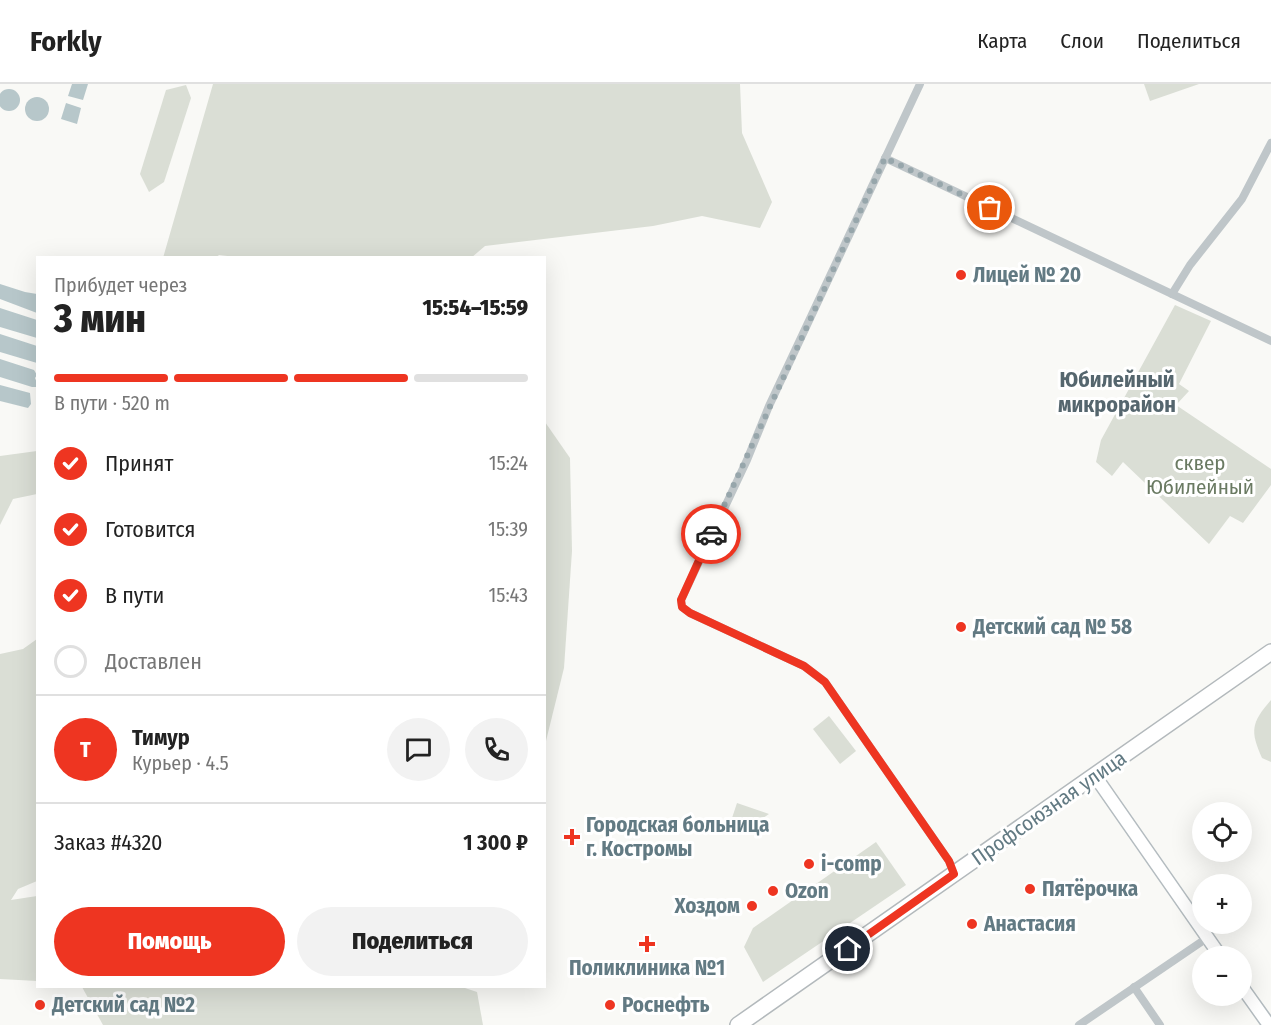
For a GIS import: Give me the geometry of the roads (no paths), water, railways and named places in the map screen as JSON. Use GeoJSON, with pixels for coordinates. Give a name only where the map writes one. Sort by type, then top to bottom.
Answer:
{"type":"FeatureCollection","features":[{"type":"Feature","properties":{"kind":"highway","name":"Профсоюзная улица"},"geometry":{"type":"LineString","coordinates":[[738,1025],[1271,652]]}},
{"type":"Feature","properties":{"kind":"street"},"geometry":{"type":"LineString","coordinates":[[920,84],[681,600],[682,607],[690,613],[804,666],[825,682],[949,861],[954,874]]}},
{"type":"Feature","properties":{"kind":"street"},"geometry":{"type":"LineString","coordinates":[[1172,294],[1190,264],[1242,199],[1271,143]]}},
{"type":"Feature","properties":{"kind":"street"},"geometry":{"type":"LineString","coordinates":[[885,158],[1271,341]]}},
{"type":"Feature","properties":{"kind":"street"},"geometry":{"type":"LineString","coordinates":[[1095,776],[1213,946]]}},
{"type":"Feature","properties":{"kind":"street"},"geometry":{"type":"LineString","coordinates":[[1079,1025],[1208,938]]}},
{"type":"Feature","properties":{"kind":"street"},"geometry":{"type":"LineString","coordinates":[[1134,987],[1161,1025]]}},
{"type":"Feature","properties":{"kind":"street"},"geometry":{"type":"LineString","coordinates":[[1252,1001],[1269,1025]]}},
{"type":"Feature","properties":{"kind":"place","name":"Лицей № 20"},"geometry":{"type":"Point","coordinates":[961,275]}},
{"type":"Feature","properties":{"kind":"place","name":"Детский сад № 58"},"geometry":{"type":"Point","coordinates":[961,627]}},
{"type":"Feature","properties":{"kind":"place","name":"Городская больница г. Костромы"},"geometry":{"type":"Point","coordinates":[572,837]}},
{"type":"Feature","properties":{"kind":"place","name":"i-comp"},"geometry":{"type":"Point","coordinates":[809,864]}},
{"type":"Feature","properties":{"kind":"place","name":"Пятёрочка"},"geometry":{"type":"Point","coordinates":[1030,889]}},
{"type":"Feature","properties":{"kind":"place","name":"Ozon"},"geometry":{"type":"Point","coordinates":[773,891]}},
{"type":"Feature","properties":{"kind":"place","name":"Хоздом"},"geometry":{"type":"Point","coordinates":[752,906]}},
{"type":"Feature","properties":{"kind":"place","name":"Анастасия"},"geometry":{"type":"Point","coordinates":[972,924]}},
{"type":"Feature","properties":{"kind":"place","name":"Поликлиника №1"},"geometry":{"type":"Point","coordinates":[647,944]}},
{"type":"Feature","properties":{"kind":"place","name":"Детский сад №2"},"geometry":{"type":"Point","coordinates":[40,1005]}},
{"type":"Feature","properties":{"kind":"place","name":"Роснефть"},"geometry":{"type":"Point","coordinates":[610,1005]}},
{"type":"Feature","properties":{"kind":"district","name":"Юбилейный микрорайон"},"geometry":{"type":"Point","coordinates":[1117,392]}},
{"type":"Feature","properties":{"kind":"park label","name":"сквер Юбилейный"},"geometry":{"type":"Point","coordinates":[1200,475]}}]}
